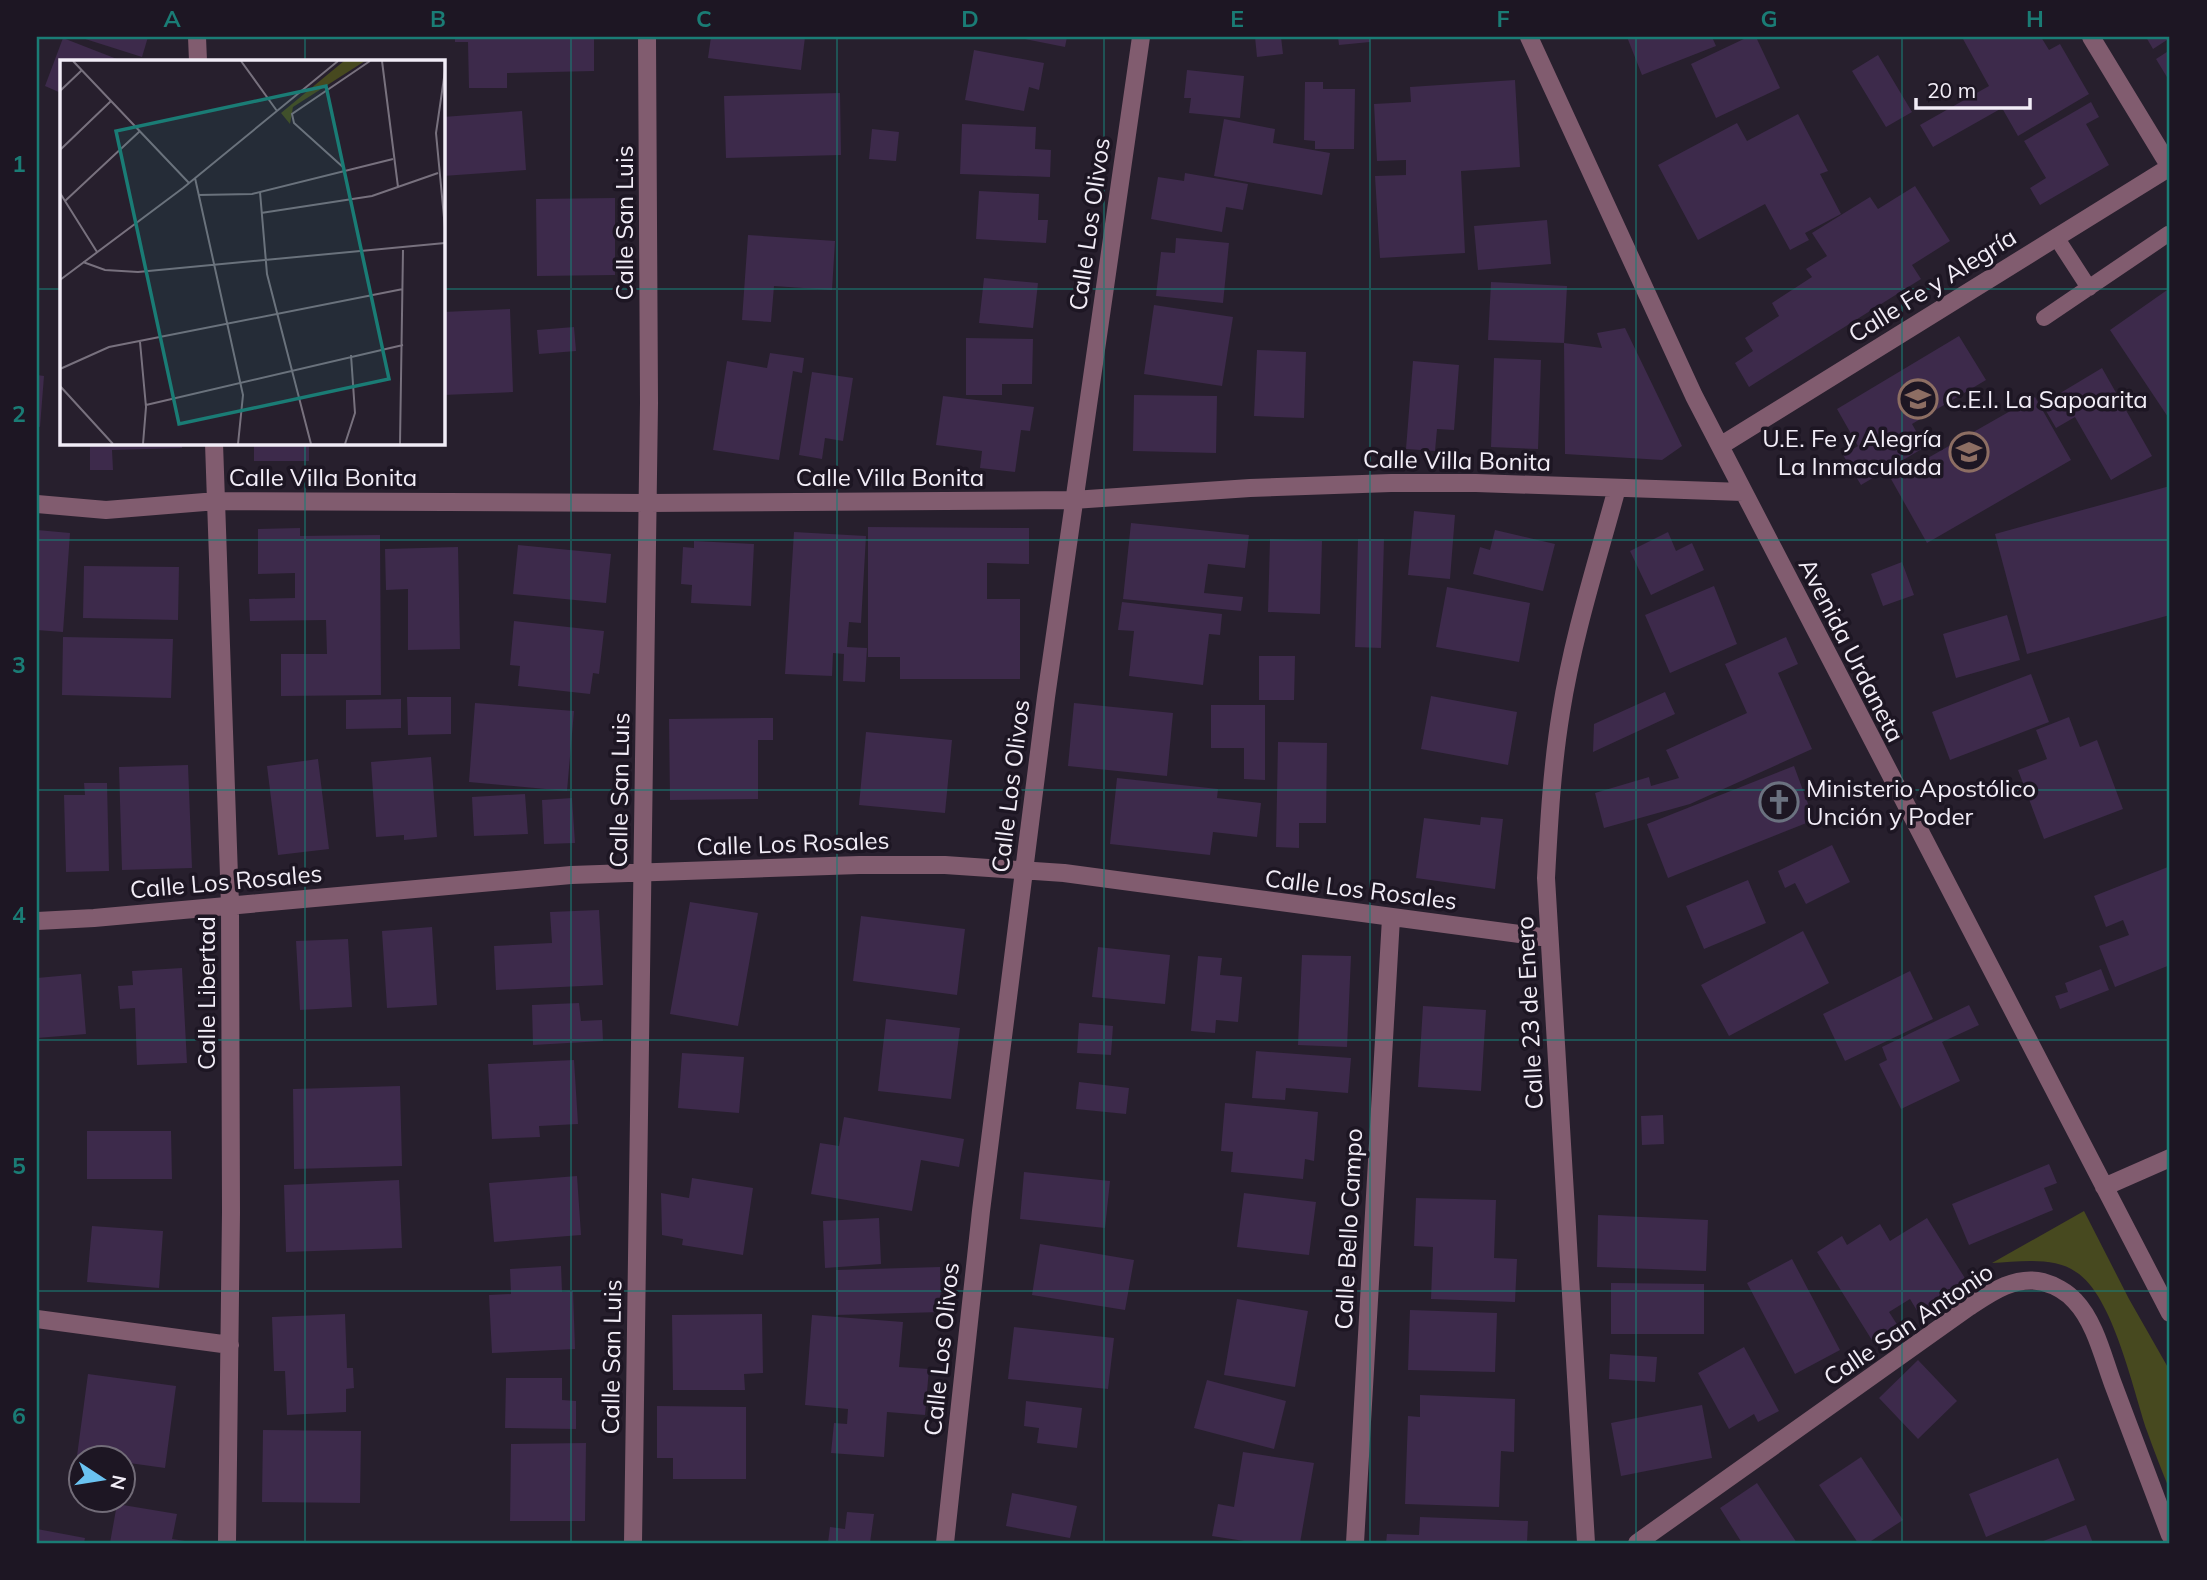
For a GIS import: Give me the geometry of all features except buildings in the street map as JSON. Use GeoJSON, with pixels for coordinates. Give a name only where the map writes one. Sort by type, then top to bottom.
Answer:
{"type":"FeatureCollection","features":[{"type":"Feature","properties":{"kind":"street"},"geometry":{"type":"LineString","coordinates":[[197,37],[198,60]]}},
{"type":"Feature","properties":{"kind":"street","name":"Calle San Luis"},"geometry":{"type":"LineString","coordinates":[[633,1543],[648,503],[647,37]]}},
{"type":"Feature","properties":{"kind":"street","name":"Calle Los Olivos"},"geometry":{"type":"LineString","coordinates":[[945,1543],[981,1211],[1024,870],[1073,500],[1141,37]]}},
{"type":"Feature","properties":{"kind":"street","name":"Avenida Urdaneta"},"geometry":{"type":"LineString","coordinates":[[1529,37],[1694,396],[2170,1313]]}},
{"type":"Feature","properties":{"kind":"street"},"geometry":{"type":"LineString","coordinates":[[2091,37],[2170,167]]}},
{"type":"Feature","properties":{"kind":"street","name":"Calle Fe y Alegría"},"geometry":{"type":"LineString","coordinates":[[1720,446],[2170,167]]}},
{"type":"Feature","properties":{"kind":"street","name":"Calle Libertad"},"geometry":{"type":"LineString","coordinates":[[214,444],[230,905],[227,1543]]}},
{"type":"Feature","properties":{"kind":"street","name":"Calle Villa Bonita"},"geometry":{"type":"LineString","coordinates":[[37,504],[106,510],[217,501],[648,503],[1073,500],[1326,484],[1476,483],[1743,492]]}},
{"type":"Feature","properties":{"kind":"street","name":"Calle 23 de Enero"},"geometry":{"type":"LineString","coordinates":[[1586,1543],[1546,878],[1551,786],[1561,710],[1577,633],[1617,488]]}},
{"type":"Feature","properties":{"kind":"street","name":"Calle Los Rosales"},"geometry":{"type":"LineString","coordinates":[[37,921],[571,876],[859,864],[945,865],[1063,873],[1549,938]]}},
{"type":"Feature","properties":{"kind":"street","name":"Calle Bello Campo"},"geometry":{"type":"LineString","coordinates":[[1355,1543],[1391,918]]}},
{"type":"Feature","properties":{"kind":"street"},"geometry":{"type":"LineString","coordinates":[[2104,1187],[2170,1158]]}},
{"type":"Feature","properties":{"kind":"street","name":"Calle San Antonio"},"geometry":{"type":"LineString","coordinates":[[1637,1543],[1969,1307],[2003,1287],[2028,1280],[2060,1289],[2075,1301],[2086,1318],[2170,1535]]}},
{"type":"Feature","properties":{"kind":"street"},"geometry":{"type":"LineString","coordinates":[[37,1319],[230,1345]]}},
{"type":"Feature","properties":{"kind":"lane"},"geometry":{"type":"LineString","coordinates":[[2044,318],[2168,234]]}},
{"type":"Feature","properties":{"kind":"lane"},"geometry":{"type":"LineString","coordinates":[[2056,237],[2089,288]]}},
{"type":"Feature","properties":{"kind":"green space"},"geometry":{"type":"Polygon","coordinates":[[[2084,1211],[2170,1371],[2170,1491],[2111,1322],[2089,1284],[2076,1272],[2057,1264],[2035,1261],[1992,1263],[2084,1211]]]}},
{"type":"Feature","properties":{"kind":"place","name":"C.E.I. La Sapoarita"},"geometry":{"type":"Point","coordinates":[1918,399]}},
{"type":"Feature","properties":{"kind":"place","name":"U.E. Fe y Alegría La Inmaculada"},"geometry":{"type":"Point","coordinates":[1969,452]}},
{"type":"Feature","properties":{"kind":"place","name":"Ministerio Apostólico Unción y Poder"},"geometry":{"type":"Point","coordinates":[1779,802]}}]}
